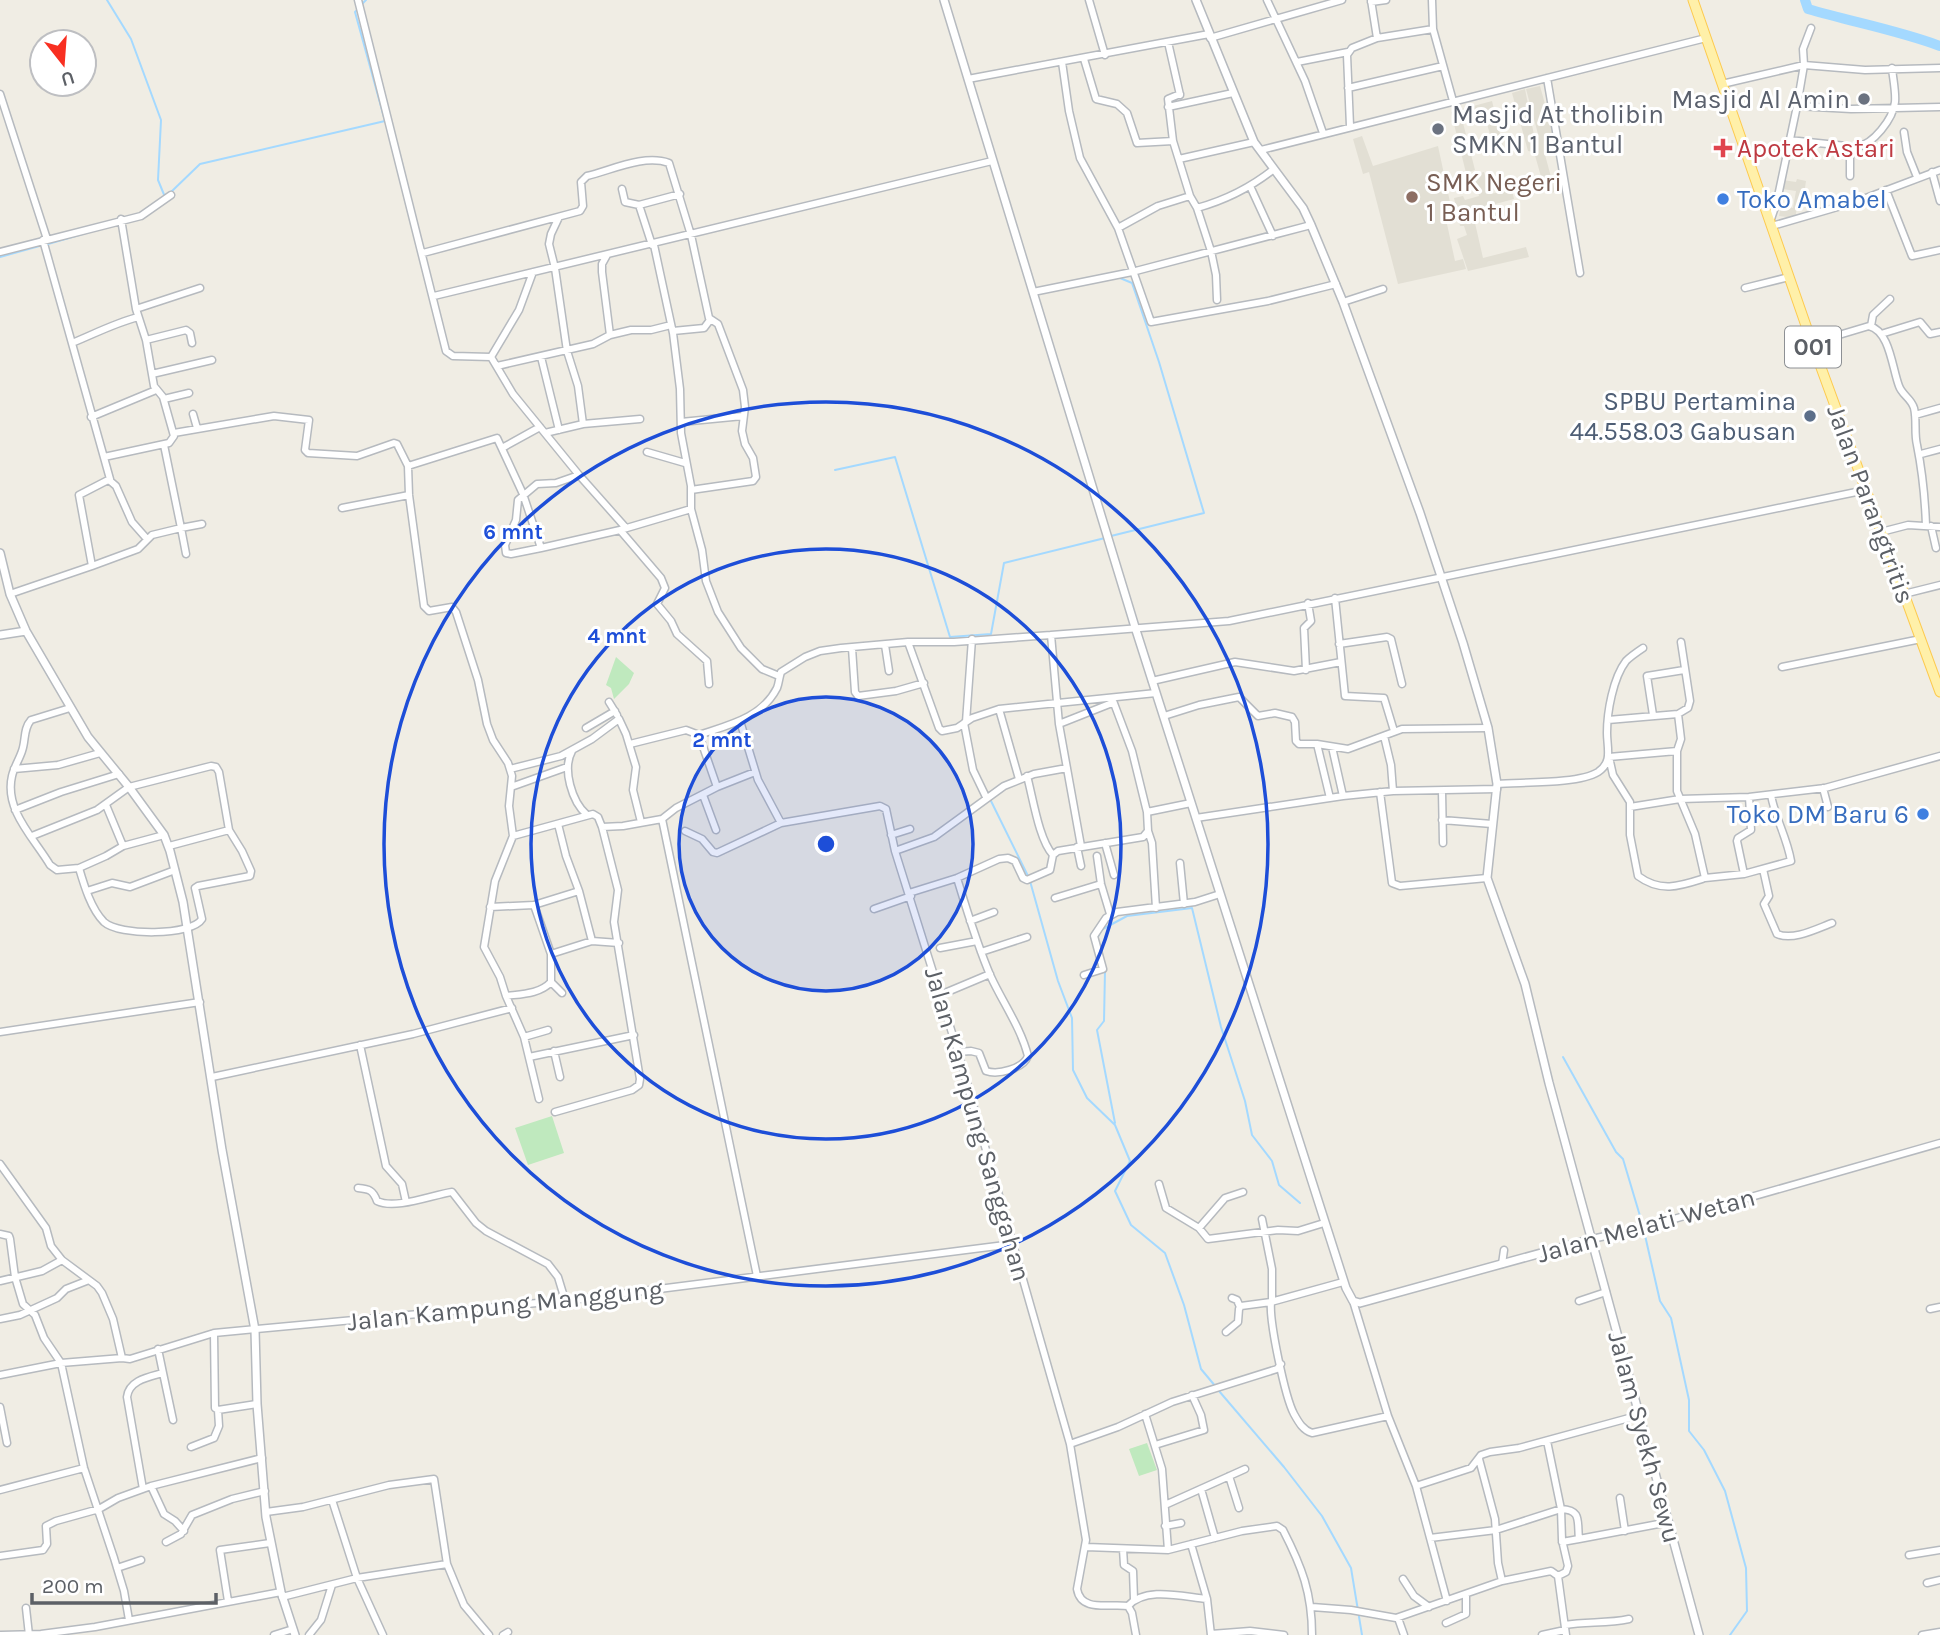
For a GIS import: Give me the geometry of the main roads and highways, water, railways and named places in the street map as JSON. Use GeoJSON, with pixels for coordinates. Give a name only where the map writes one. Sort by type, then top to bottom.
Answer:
{"type":"FeatureCollection","features":[{"type":"Feature","properties":{"kind":"main road","name":"Jalan Parangtritis"},"geometry":{"type":"LineString","coordinates":[[1693,0],[1812,343],[1921,639],[1935,666],[1940,691]]}},
{"type":"Feature","properties":{"kind":"waterway"},"geometry":{"type":"LineString","coordinates":[[107,0],[131,39],[161,120],[158,180],[165,197]]}},
{"type":"Feature","properties":{"kind":"waterway"},"geometry":{"type":"LineString","coordinates":[[361,5],[366,0]]}},
{"type":"Feature","properties":{"kind":"waterway"},"geometry":{"type":"LineString","coordinates":[[1805,0],[1808,9],[1940,46]]}},
{"type":"Feature","properties":{"kind":"waterway"},"geometry":{"type":"LineString","coordinates":[[171,192],[200,164],[385,121],[355,12],[358,9]]}},
{"type":"Feature","properties":{"kind":"waterway"},"geometry":{"type":"LineString","coordinates":[[48,244],[93,231]]}},
{"type":"Feature","properties":{"kind":"waterway"},"geometry":{"type":"LineString","coordinates":[[0,257],[43,245]]}},
{"type":"Feature","properties":{"kind":"waterway"},"geometry":{"type":"LineString","coordinates":[[1111,536],[1204,513],[1159,362],[1132,283],[1120,278]]}},
{"type":"Feature","properties":{"kind":"waterway"},"geometry":{"type":"LineString","coordinates":[[835,470],[895,457],[950,637],[991,634],[1004,563],[1105,538]]}},
{"type":"Feature","properties":{"kind":"waterway"},"geometry":{"type":"LineString","coordinates":[[990,799],[1028,876]]}},
{"type":"Feature","properties":{"kind":"waterway"},"geometry":{"type":"LineString","coordinates":[[1030,881],[1058,981],[1072,1018],[1073,1070],[1087,1098],[1115,1125],[1130,1161],[1115,1191],[1131,1225],[1165,1253],[1184,1305],[1201,1369],[1216,1387]]}},
{"type":"Feature","properties":{"kind":"waterway"},"geometry":{"type":"LineString","coordinates":[[1097,939],[1101,930],[1127,916],[1192,908],[1221,1027],[1245,1101],[1252,1135],[1272,1161],[1279,1185],[1300,1203]]}},
{"type":"Feature","properties":{"kind":"waterway"},"geometry":{"type":"LineString","coordinates":[[1105,971],[1104,1021],[1097,1030],[1115,1123]]}},
{"type":"Feature","properties":{"kind":"waterway"},"geometry":{"type":"LineString","coordinates":[[1563,1057],[1616,1152],[1623,1159],[1643,1226]]}},
{"type":"Feature","properties":{"kind":"waterway"},"geometry":{"type":"LineString","coordinates":[[1644,1231],[1660,1301],[1671,1318],[1689,1400],[1689,1431],[1704,1450],[1725,1491],[1746,1568],[1747,1611],[1730,1635]]}},
{"type":"Feature","properties":{"kind":"waterway"},"geometry":{"type":"LineString","coordinates":[[1219,1391],[1322,1516],[1351,1568],[1362,1635]]}},
{"type":"Feature","properties":{"kind":"place","name":"Masjid Al Amin"},"geometry":{"type":"Point","coordinates":[1864,99]}},
{"type":"Feature","properties":{"kind":"place","name":"Masjid At tholibin SMKN 1 Bantul"},"geometry":{"type":"Point","coordinates":[1438,129]}},
{"type":"Feature","properties":{"kind":"place","name":"Apotek Astari"},"geometry":{"type":"Point","coordinates":[1723,148]}},
{"type":"Feature","properties":{"kind":"place","name":"SMK Negeri 1 Bantul"},"geometry":{"type":"Point","coordinates":[1412,197]}},
{"type":"Feature","properties":{"kind":"place","name":"Toko Amabel"},"geometry":{"type":"Point","coordinates":[1723,199]}},
{"type":"Feature","properties":{"kind":"place","name":"SPBU Pertamina 44.558.03 Gabusan"},"geometry":{"type":"Point","coordinates":[1810,416]}},
{"type":"Feature","properties":{"kind":"place","name":"Toko DM Baru 6"},"geometry":{"type":"Point","coordinates":[1923,814]}}]}
